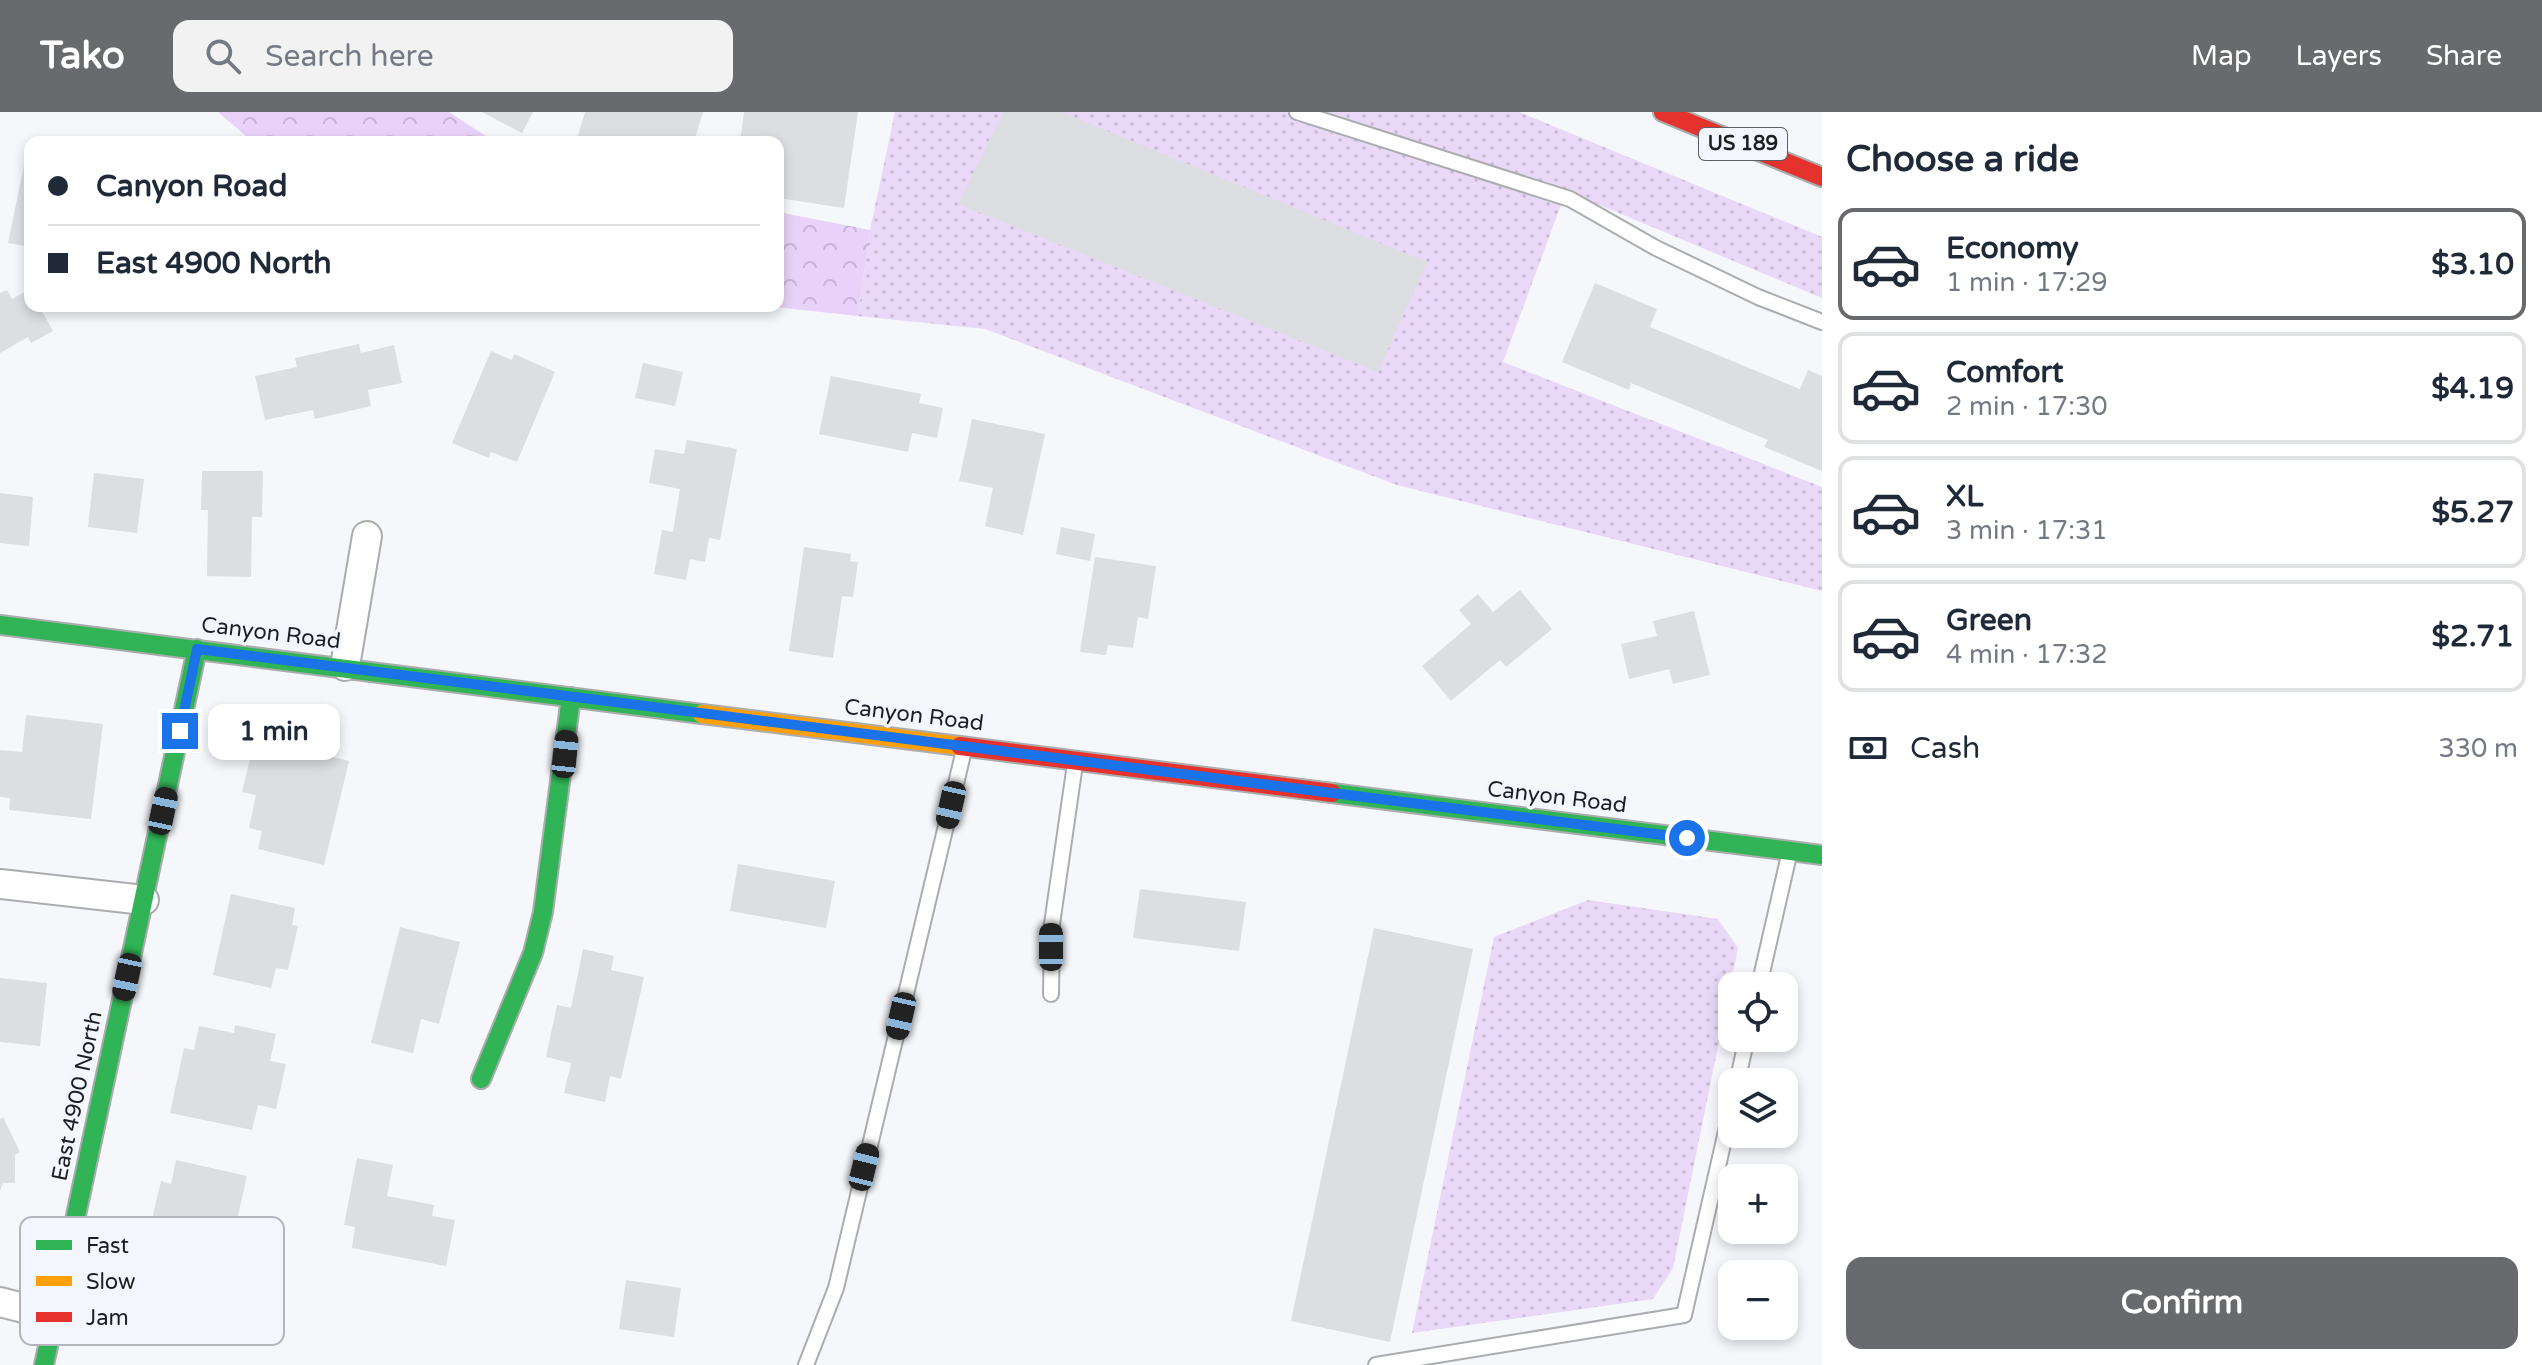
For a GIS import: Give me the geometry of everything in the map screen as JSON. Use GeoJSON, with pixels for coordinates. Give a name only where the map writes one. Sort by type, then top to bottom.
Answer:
{"type":"FeatureCollection","features":[{"type":"Feature","properties":{"kind":"main road","name":"US 189"},"geometry":{"type":"LineString","coordinates":[[1663,112],[1822,177]]}},
{"type":"Feature","properties":{"kind":"main road","name":"Canyon Road"},"geometry":{"type":"LineString","coordinates":[[0,625],[345,666],[1822,855]]}},
{"type":"Feature","properties":{"kind":"main road","name":"East 4900 North"},"geometry":{"type":"LineString","coordinates":[[76,1217],[197,649]]}},
{"type":"Feature","properties":{"kind":"main road"},"geometry":{"type":"LineString","coordinates":[[481,1079],[533,953],[543,912],[571,697]]}},
{"type":"Feature","properties":{"kind":"main road","name":"East 4900 North"},"geometry":{"type":"LineString","coordinates":[[44,1365],[48,1345]]}},
{"type":"Feature","properties":{"kind":"street"},"geometry":{"type":"LineString","coordinates":[[345,666],[367,536]]}},
{"type":"Feature","properties":{"kind":"street"},"geometry":{"type":"LineString","coordinates":[[0,884],[144,900]]}},
{"type":"Feature","properties":{"kind":"street"},"geometry":{"type":"LineString","coordinates":[[0,1302],[20,1307]]}},
{"type":"Feature","properties":{"kind":"lane"},"geometry":{"type":"LineString","coordinates":[[1297,112],[1570,199],[1681,261],[1758,297],[1822,322]]}},
{"type":"Feature","properties":{"kind":"lane"},"geometry":{"type":"LineString","coordinates":[[806,1365],[836,1288],[965,745]]}},
{"type":"Feature","properties":{"kind":"lane"},"geometry":{"type":"LineString","coordinates":[[1051,994],[1052,924],[1075,760]]}},
{"type":"Feature","properties":{"kind":"lane"},"geometry":{"type":"LineString","coordinates":[[1762,972],[1790,851]]}},
{"type":"Feature","properties":{"kind":"lane"},"geometry":{"type":"LineString","coordinates":[[1376,1365],[1684,1315],[1722,1148]]}},
{"type":"Feature","properties":{"kind":"shaded area"},"geometry":{"type":"Polygon","coordinates":[[[895,112],[1519,112],[1822,237],[1822,298],[1566,191],[1503,362],[1822,487],[1822,591],[1397,485],[985,329],[858,316],[870,230],[895,112]]]}},
{"type":"Feature","properties":{"kind":"shaded area"},"geometry":{"type":"Polygon","coordinates":[[[1588,900],[1718,919],[1738,948],[1733,972],[1718,972],[1718,1046],[1673,1268],[1653,1299],[1412,1333],[1494,937],[1588,900]]]}},
{"type":"Feature","properties":{"kind":"green space"},"geometry":{"type":"Polygon","coordinates":[[[218,112],[449,112],[486,136],[246,136],[218,112]]]}},
{"type":"Feature","properties":{"kind":"green space"},"geometry":{"type":"Polygon","coordinates":[[[784,213],[870,230],[858,316],[784,308],[784,213]]]}},
{"type":"Feature","properties":{"kind":"building"},"geometry":{"type":"Polygon","coordinates":[[[482,112],[533,112],[522,133],[482,112]]]}},
{"type":"Feature","properties":{"kind":"building"},"geometry":{"type":"Polygon","coordinates":[[[585,112],[703,112],[696,136],[578,136],[585,112]]]}},
{"type":"Feature","properties":{"kind":"building"},"geometry":{"type":"Polygon","coordinates":[[[744,112],[858,112],[844,208],[784,199],[784,136],[741,136],[744,112]]]}},
{"type":"Feature","properties":{"kind":"building"},"geometry":{"type":"Polygon","coordinates":[[[1003,112],[1061,112],[1427,262],[1378,372],[958,204],[1003,112]]]}},
{"type":"Feature","properties":{"kind":"building"},"geometry":{"type":"Polygon","coordinates":[[[24,165],[24,246],[8,243],[24,165]]]}},
{"type":"Feature","properties":{"kind":"building"},"geometry":{"type":"Polygon","coordinates":[[[1595,283],[1657,309],[1650,327],[1800,389],[1808,370],[1822,376],[1822,471],[1764,447],[1768,440],[1631,383],[1629,390],[1562,362],[1595,283]]]}},
{"type":"Feature","properties":{"kind":"building"},"geometry":{"type":"Polygon","coordinates":[[[7,290],[12,299],[24,292],[24,312],[42,312],[53,331],[31,343],[28,337],[0,353],[0,293],[7,290]]]}},
{"type":"Feature","properties":{"kind":"building"},"geometry":{"type":"Polygon","coordinates":[[[359,344],[361,353],[394,345],[402,383],[368,390],[371,406],[315,419],[313,410],[265,420],[255,376],[297,367],[295,358],[359,344]]]}},
{"type":"Feature","properties":{"kind":"building"},"geometry":{"type":"Polygon","coordinates":[[[491,351],[512,360],[514,354],[555,372],[517,462],[491,452],[489,458],[452,443],[491,351]]]}},
{"type":"Feature","properties":{"kind":"building"},"geometry":{"type":"Polygon","coordinates":[[[643,363],[683,372],[675,406],[635,398],[643,363]]]}},
{"type":"Feature","properties":{"kind":"building"},"geometry":{"type":"Polygon","coordinates":[[[831,376],[921,394],[919,403],[943,408],[937,438],[912,433],[908,452],[819,434],[831,376]]]}},
{"type":"Feature","properties":{"kind":"building"},"geometry":{"type":"Polygon","coordinates":[[[972,419],[1045,434],[1023,535],[985,526],[993,488],[959,481],[972,419]]]}},
{"type":"Feature","properties":{"kind":"building"},"geometry":{"type":"Polygon","coordinates":[[[687,440],[737,449],[720,540],[709,538],[705,562],[690,559],[686,580],[654,574],[662,530],[673,532],[680,489],[649,483],[655,449],[684,454],[687,440]]]}},
{"type":"Feature","properties":{"kind":"building"},"geometry":{"type":"Polygon","coordinates":[[[202,471],[263,471],[262,517],[252,517],[251,577],[207,576],[208,510],[201,510],[202,471]]]}},
{"type":"Feature","properties":{"kind":"building"},"geometry":{"type":"Polygon","coordinates":[[[94,473],[144,479],[137,533],[88,527],[94,473]]]}},
{"type":"Feature","properties":{"kind":"building"},"geometry":{"type":"Polygon","coordinates":[[[0,493],[33,497],[29,546],[0,543],[0,493]]]}},
{"type":"Feature","properties":{"kind":"building"},"geometry":{"type":"Polygon","coordinates":[[[1061,527],[1095,534],[1090,561],[1056,554],[1061,527]]]}},
{"type":"Feature","properties":{"kind":"building"},"geometry":{"type":"Polygon","coordinates":[[[804,547],[851,554],[850,561],[858,562],[853,597],[842,596],[833,658],[789,651],[804,547]]]}},
{"type":"Feature","properties":{"kind":"building"},"geometry":{"type":"Polygon","coordinates":[[[1095,557],[1156,566],[1148,619],[1138,617],[1133,648],[1108,645],[1106,655],[1080,652],[1095,557]]]}},
{"type":"Feature","properties":{"kind":"building"},"geometry":{"type":"Polygon","coordinates":[[[1520,590],[1552,629],[1506,667],[1500,660],[1451,701],[1422,666],[1471,624],[1459,610],[1478,594],[1493,612],[1520,590]]]}},
{"type":"Feature","properties":{"kind":"building"},"geometry":{"type":"Polygon","coordinates":[[[1694,611],[1710,675],[1673,684],[1669,669],[1629,679],[1621,644],[1657,636],[1653,621],[1694,611]]]}},
{"type":"Feature","properties":{"kind":"building"},"geometry":{"type":"Polygon","coordinates":[[[26,715],[103,724],[91,819],[9,810],[10,798],[0,797],[0,750],[22,752],[26,715]]]}},
{"type":"Feature","properties":{"kind":"building"},"geometry":{"type":"Polygon","coordinates":[[[255,738],[349,761],[324,865],[258,849],[262,831],[249,828],[256,795],[242,792],[255,738]]]}},
{"type":"Feature","properties":{"kind":"building"},"geometry":{"type":"Polygon","coordinates":[[[738,864],[835,881],[826,928],[730,911],[738,864]]]}},
{"type":"Feature","properties":{"kind":"building"},"geometry":{"type":"Polygon","coordinates":[[[1140,889],[1246,902],[1239,951],[1133,938],[1140,889]]]}},
{"type":"Feature","properties":{"kind":"building"},"geometry":{"type":"Polygon","coordinates":[[[231,894],[295,908],[292,925],[298,926],[288,970],[276,968],[271,988],[213,975],[231,894]]]}},
{"type":"Feature","properties":{"kind":"building"},"geometry":{"type":"Polygon","coordinates":[[[400,927],[460,942],[439,1024],[421,1019],[413,1053],[371,1043],[400,927]]]}},
{"type":"Feature","properties":{"kind":"building"},"geometry":{"type":"Polygon","coordinates":[[[1374,928],[1473,949],[1390,1342],[1291,1321],[1374,928]]]}},
{"type":"Feature","properties":{"kind":"building"},"geometry":{"type":"Polygon","coordinates":[[[583,949],[614,956],[611,970],[644,977],[621,1079],[610,1076],[605,1102],[564,1093],[571,1063],[546,1057],[557,1005],[571,1008],[583,949]]]}},
{"type":"Feature","properties":{"kind":"building"},"geometry":{"type":"Polygon","coordinates":[[[0,978],[47,983],[40,1046],[0,1042],[0,978]]]}},
{"type":"Feature","properties":{"kind":"building"},"geometry":{"type":"Polygon","coordinates":[[[235,1025],[276,1034],[270,1061],[286,1064],[276,1109],[258,1105],[252,1130],[170,1113],[184,1048],[194,1050],[199,1026],[234,1033],[235,1025]]]}},
{"type":"Feature","properties":{"kind":"building"},"geometry":{"type":"Polygon","coordinates":[[[3,1117],[20,1152],[15,1155],[15,1183],[3,1183],[0,1191],[0,1119],[3,1117]]]}},
{"type":"Feature","properties":{"kind":"building"},"geometry":{"type":"Polygon","coordinates":[[[357,1158],[393,1165],[387,1196],[434,1205],[432,1216],[455,1220],[446,1266],[352,1248],[355,1227],[344,1225],[357,1158]]]}},
{"type":"Feature","properties":{"kind":"building"},"geometry":{"type":"Polygon","coordinates":[[[176,1160],[247,1176],[238,1216],[244,1217],[152,1217],[161,1181],[171,1184],[176,1160]]]}},
{"type":"Feature","properties":{"kind":"building"},"geometry":{"type":"Polygon","coordinates":[[[626,1280],[681,1288],[674,1337],[619,1329],[626,1280]]]}},
{"type":"Feature","properties":{"kind":"traffic: fast"},"geometry":{"type":"LineString","coordinates":[[0,625],[702,714]]}},
{"type":"Feature","properties":{"kind":"traffic: fast"},"geometry":{"type":"LineString","coordinates":[[76,1217],[197,649]]}},
{"type":"Feature","properties":{"kind":"traffic: fast"},"geometry":{"type":"LineString","coordinates":[[481,1079],[533,953],[543,912],[571,697]]}},
{"type":"Feature","properties":{"kind":"traffic: fast"},"geometry":{"type":"LineString","coordinates":[[1332,793],[1822,855]]}},
{"type":"Feature","properties":{"kind":"traffic: fast"},"geometry":{"type":"LineString","coordinates":[[44,1365],[48,1345]]}},
{"type":"Feature","properties":{"kind":"traffic: slow"},"geometry":{"type":"LineString","coordinates":[[702,714],[960,746]]}},
{"type":"Feature","properties":{"kind":"traffic: jam"},"geometry":{"type":"LineString","coordinates":[[1663,112],[1822,177]]}},
{"type":"Feature","properties":{"kind":"traffic: jam"},"geometry":{"type":"LineString","coordinates":[[960,746],[1332,793]]}},
{"type":"Feature","properties":{"kind":"route"},"geometry":{"type":"LineString","coordinates":[[180,731],[197,649],[1687,838]]}}]}
